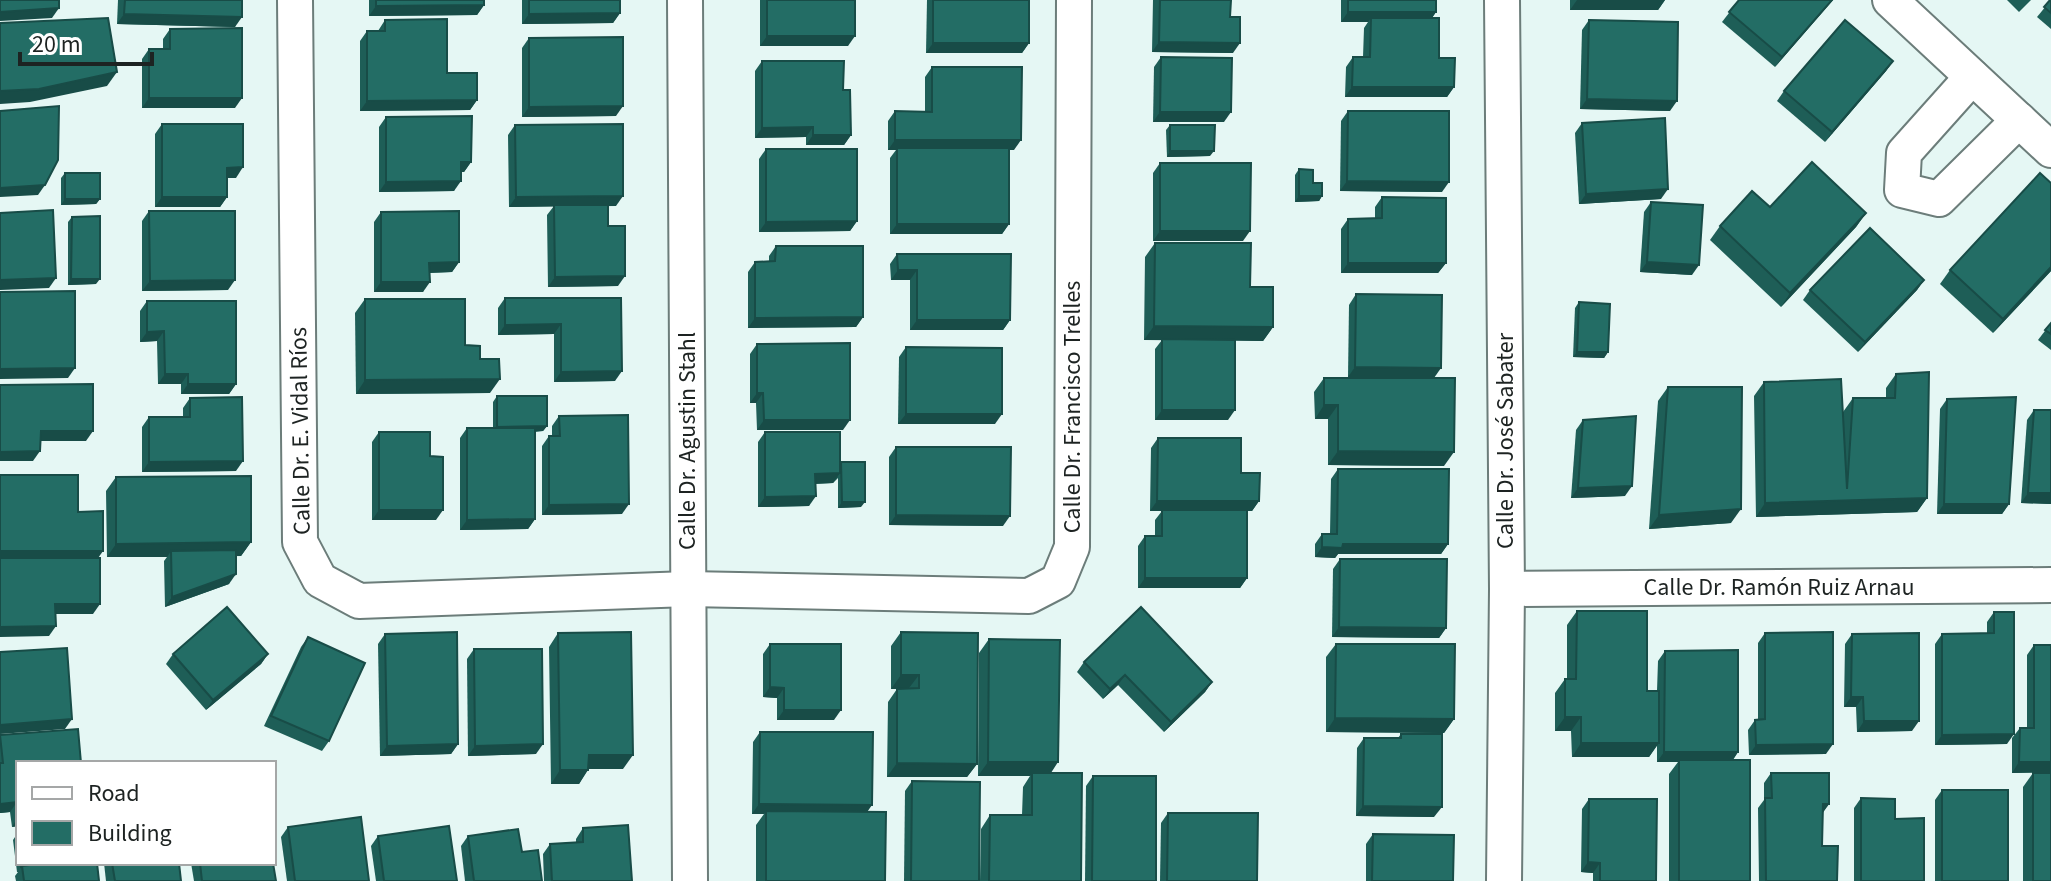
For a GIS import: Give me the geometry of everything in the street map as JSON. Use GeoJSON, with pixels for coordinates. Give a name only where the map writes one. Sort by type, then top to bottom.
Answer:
{"type":"FeatureCollection","features":[{"type":"Feature","properties":{"kind":"street","name":"Calle Dr. E. Vidal Ríos"},"geometry":{"type":"LineString","coordinates":[[295,0],[300,542],[320,580],[359,601],[688,589]]}},
{"type":"Feature","properties":{"kind":"street","name":"Calle Dr. Agustin Stahl"},"geometry":{"type":"LineString","coordinates":[[685,0],[690,881]]}},
{"type":"Feature","properties":{"kind":"street","name":"Calle Dr. Francisco Trelles"},"geometry":{"type":"LineString","coordinates":[[688,589],[1029,596],[1058,581],[1072,547],[1074,0]]}},
{"type":"Feature","properties":{"kind":"street","name":"Calle Dr. José Sabater"},"geometry":{"type":"LineString","coordinates":[[1502,0],[1507,589],[1504,881]]}},
{"type":"Feature","properties":{"kind":"street"},"geometry":{"type":"LineString","coordinates":[[1890,0],[2051,150]]}},
{"type":"Feature","properties":{"kind":"street"},"geometry":{"type":"LineString","coordinates":[[1972,77],[1904,153],[1902,190],[1939,199],[2019,120]]}},
{"type":"Feature","properties":{"kind":"street","name":"Calle Dr. Ramón Ruiz Arnau"},"geometry":{"type":"LineString","coordinates":[[1507,589],[2051,585]]}},
{"type":"Feature","properties":{"kind":"building"},"geometry":{"type":"Polygon","coordinates":[[[0,0],[59,0],[59,8],[0,12],[0,0]]]}},
{"type":"Feature","properties":{"kind":"building"},"geometry":{"type":"Polygon","coordinates":[[[125,0],[242,0],[242,17],[124,14],[125,0]]]}},
{"type":"Feature","properties":{"kind":"building"},"geometry":{"type":"Polygon","coordinates":[[[376,0],[484,0],[484,5],[376,6],[376,0]]]}},
{"type":"Feature","properties":{"kind":"building"},"geometry":{"type":"Polygon","coordinates":[[[529,0],[620,0],[620,13],[529,14],[529,0]]]}},
{"type":"Feature","properties":{"kind":"building"},"geometry":{"type":"Polygon","coordinates":[[[767,0],[855,0],[855,36],[767,36],[767,0]]]}},
{"type":"Feature","properties":{"kind":"building"},"geometry":{"type":"Polygon","coordinates":[[[933,0],[1029,0],[1029,43],[933,43],[933,0]]]}},
{"type":"Feature","properties":{"kind":"building"},"geometry":{"type":"Polygon","coordinates":[[[1160,0],[1231,0],[1230,17],[1240,17],[1240,43],[1159,42],[1160,0]]]}},
{"type":"Feature","properties":{"kind":"building"},"geometry":{"type":"Polygon","coordinates":[[[1348,0],[1436,0],[1436,12],[1348,12],[1348,0]]]}},
{"type":"Feature","properties":{"kind":"building"},"geometry":{"type":"Polygon","coordinates":[[[1739,0],[1832,0],[1782,57],[1729,12],[1739,0]]]}},
{"type":"Feature","properties":{"kind":"building"},"geometry":{"type":"Polygon","coordinates":[[[2051,0],[2051,13],[2044,7],[2051,0]]]}},
{"type":"Feature","properties":{"kind":"building"},"geometry":{"type":"Polygon","coordinates":[[[108,18],[117,72],[39,89],[0,91],[0,23],[108,18]]]}},
{"type":"Feature","properties":{"kind":"building"},"geometry":{"type":"Polygon","coordinates":[[[1371,18],[1439,18],[1439,58],[1455,58],[1454,87],[1352,87],[1353,57],[1370,57],[1371,18]]]}},
{"type":"Feature","properties":{"kind":"building"},"geometry":{"type":"Polygon","coordinates":[[[447,19],[447,73],[477,73],[477,100],[367,101],[367,31],[385,31],[385,20],[447,19]]]}},
{"type":"Feature","properties":{"kind":"building"},"geometry":{"type":"Polygon","coordinates":[[[1589,20],[1678,22],[1677,101],[1587,99],[1589,20]]]}},
{"type":"Feature","properties":{"kind":"building"},"geometry":{"type":"Polygon","coordinates":[[[1845,20],[1893,61],[1832,132],[1784,91],[1845,20]]]}},
{"type":"Feature","properties":{"kind":"building"},"geometry":{"type":"Polygon","coordinates":[[[242,28],[242,98],[149,98],[149,49],[170,49],[170,29],[242,28]]]}},
{"type":"Feature","properties":{"kind":"building"},"geometry":{"type":"Polygon","coordinates":[[[623,37],[623,106],[529,107],[529,38],[623,37]]]}},
{"type":"Feature","properties":{"kind":"building"},"geometry":{"type":"Polygon","coordinates":[[[1161,57],[1232,58],[1231,112],[1160,112],[1161,57]]]}},
{"type":"Feature","properties":{"kind":"building"},"geometry":{"type":"Polygon","coordinates":[[[762,61],[844,61],[843,90],[850,90],[851,135],[813,135],[813,127],[762,128],[762,61]]]}},
{"type":"Feature","properties":{"kind":"building"},"geometry":{"type":"Polygon","coordinates":[[[932,67],[1022,67],[1021,140],[895,140],[895,111],[932,112],[932,67]]]}},
{"type":"Feature","properties":{"kind":"building"},"geometry":{"type":"Polygon","coordinates":[[[59,106],[58,160],[45,185],[0,188],[0,111],[59,106]]]}},
{"type":"Feature","properties":{"kind":"building"},"geometry":{"type":"Polygon","coordinates":[[[1348,111],[1449,111],[1449,182],[1347,181],[1348,111]]]}},
{"type":"Feature","properties":{"kind":"building"},"geometry":{"type":"Polygon","coordinates":[[[472,116],[471,162],[461,162],[461,181],[386,182],[386,117],[472,116]]]}},
{"type":"Feature","properties":{"kind":"building"},"geometry":{"type":"Polygon","coordinates":[[[1665,118],[1668,189],[1586,194],[1582,123],[1665,118]]]}},
{"type":"Feature","properties":{"kind":"building"},"geometry":{"type":"Polygon","coordinates":[[[162,124],[243,124],[243,167],[227,168],[227,197],[162,197],[162,124]]]}},
{"type":"Feature","properties":{"kind":"building"},"geometry":{"type":"Polygon","coordinates":[[[623,124],[623,196],[516,197],[515,125],[623,124]]]}},
{"type":"Feature","properties":{"kind":"building"},"geometry":{"type":"Polygon","coordinates":[[[1170,125],[1215,125],[1214,151],[1170,151],[1170,125]]]}},
{"type":"Feature","properties":{"kind":"building"},"geometry":{"type":"Polygon","coordinates":[[[897,148],[1009,148],[1009,224],[897,224],[897,148]]]}},
{"type":"Feature","properties":{"kind":"building"},"geometry":{"type":"Polygon","coordinates":[[[766,149],[857,149],[857,221],[766,222],[766,149]]]}},
{"type":"Feature","properties":{"kind":"building"},"geometry":{"type":"Polygon","coordinates":[[[1812,162],[1866,213],[1790,293],[1720,226],[1752,191],[1770,207],[1812,162]]]}},
{"type":"Feature","properties":{"kind":"building"},"geometry":{"type":"Polygon","coordinates":[[[1160,163],[1251,163],[1250,231],[1160,231],[1160,163]]]}},
{"type":"Feature","properties":{"kind":"building"},"geometry":{"type":"Polygon","coordinates":[[[1299,169],[1313,170],[1313,183],[1322,183],[1322,196],[1299,196],[1299,169]]]}},
{"type":"Feature","properties":{"kind":"building"},"geometry":{"type":"Polygon","coordinates":[[[65,173],[100,173],[100,199],[65,199],[65,173]]]}},
{"type":"Feature","properties":{"kind":"building"},"geometry":{"type":"Polygon","coordinates":[[[2040,173],[2051,183],[2051,267],[2003,319],[1950,270],[2040,173]]]}},
{"type":"Feature","properties":{"kind":"building"},"geometry":{"type":"Polygon","coordinates":[[[1382,197],[1446,198],[1446,263],[1348,263],[1348,219],[1382,218],[1382,197]]]}},
{"type":"Feature","properties":{"kind":"building"},"geometry":{"type":"Polygon","coordinates":[[[1651,202],[1703,205],[1699,265],[1647,262],[1651,202]]]}},
{"type":"Feature","properties":{"kind":"building"},"geometry":{"type":"Polygon","coordinates":[[[554,205],[608,205],[608,226],[625,226],[625,276],[555,277],[554,205]]]}},
{"type":"Feature","properties":{"kind":"building"},"geometry":{"type":"Polygon","coordinates":[[[53,210],[56,278],[0,280],[0,213],[53,210]]]}},
{"type":"Feature","properties":{"kind":"building"},"geometry":{"type":"Polygon","coordinates":[[[149,211],[235,211],[235,280],[150,281],[149,211]]]}},
{"type":"Feature","properties":{"kind":"building"},"geometry":{"type":"Polygon","coordinates":[[[459,211],[459,262],[429,263],[430,282],[381,282],[381,212],[459,211]]]}},
{"type":"Feature","properties":{"kind":"building"},"geometry":{"type":"Polygon","coordinates":[[[100,216],[100,279],[71,279],[72,217],[100,216]]]}},
{"type":"Feature","properties":{"kind":"building"},"geometry":{"type":"Polygon","coordinates":[[[1870,228],[1924,280],[1865,342],[1810,290],[1870,228]]]}},
{"type":"Feature","properties":{"kind":"building"},"geometry":{"type":"Polygon","coordinates":[[[1155,243],[1251,243],[1250,287],[1273,287],[1273,327],[1154,326],[1155,243]]]}},
{"type":"Feature","properties":{"kind":"building"},"geometry":{"type":"Polygon","coordinates":[[[776,246],[863,246],[863,317],[755,318],[755,262],[775,261],[776,246]]]}},
{"type":"Feature","properties":{"kind":"building"},"geometry":{"type":"Polygon","coordinates":[[[897,254],[1011,254],[1010,320],[917,320],[917,270],[898,270],[897,254]]]}},
{"type":"Feature","properties":{"kind":"building"},"geometry":{"type":"Polygon","coordinates":[[[75,291],[75,368],[0,369],[0,292],[75,291]]]}},
{"type":"Feature","properties":{"kind":"building"},"geometry":{"type":"Polygon","coordinates":[[[1356,294],[1442,295],[1441,368],[1355,367],[1356,294]]]}},
{"type":"Feature","properties":{"kind":"building"},"geometry":{"type":"Polygon","coordinates":[[[505,298],[621,298],[622,371],[561,372],[561,324],[505,325],[505,298]]]}},
{"type":"Feature","properties":{"kind":"building"},"geometry":{"type":"Polygon","coordinates":[[[365,299],[465,299],[465,345],[480,346],[480,359],[499,359],[500,379],[365,380],[365,299]]]}},
{"type":"Feature","properties":{"kind":"building"},"geometry":{"type":"Polygon","coordinates":[[[147,301],[236,301],[236,384],[188,384],[188,374],[165,374],[164,331],[147,332],[147,301]]]}},
{"type":"Feature","properties":{"kind":"building"},"geometry":{"type":"Polygon","coordinates":[[[1579,302],[1610,304],[1608,352],[1577,352],[1579,302]]]}},
{"type":"Feature","properties":{"kind":"building"},"geometry":{"type":"Polygon","coordinates":[[[1162,339],[1235,340],[1235,410],[1162,410],[1162,339]]]}},
{"type":"Feature","properties":{"kind":"building"},"geometry":{"type":"Polygon","coordinates":[[[850,343],[850,420],[764,420],[763,393],[757,393],[757,344],[850,343]]]}},
{"type":"Feature","properties":{"kind":"building"},"geometry":{"type":"Polygon","coordinates":[[[906,347],[1002,348],[1002,414],[906,414],[906,347]]]}},
{"type":"Feature","properties":{"kind":"building"},"geometry":{"type":"Polygon","coordinates":[[[1929,372],[1927,498],[1765,503],[1764,382],[1841,379],[1847,489],[1853,398],[1895,398],[1896,374],[1929,372]]]}},
{"type":"Feature","properties":{"kind":"building"},"geometry":{"type":"Polygon","coordinates":[[[1324,378],[1455,378],[1454,452],[1338,451],[1338,405],[1324,405],[1324,378]]]}},
{"type":"Feature","properties":{"kind":"building"},"geometry":{"type":"Polygon","coordinates":[[[93,384],[93,431],[41,431],[40,451],[0,452],[0,385],[93,384]]]}},
{"type":"Feature","properties":{"kind":"building"},"geometry":{"type":"Polygon","coordinates":[[[1668,387],[1742,387],[1741,509],[1659,515],[1668,387]]]}},
{"type":"Feature","properties":{"kind":"building"},"geometry":{"type":"Polygon","coordinates":[[[497,396],[547,396],[547,426],[497,427],[497,396]]]}},
{"type":"Feature","properties":{"kind":"building"},"geometry":{"type":"Polygon","coordinates":[[[242,397],[243,461],[149,462],[149,417],[190,417],[190,398],[242,397]]]}},
{"type":"Feature","properties":{"kind":"building"},"geometry":{"type":"Polygon","coordinates":[[[2016,397],[2009,504],[1944,504],[1947,399],[2016,397]]]}},
{"type":"Feature","properties":{"kind":"building"},"geometry":{"type":"Polygon","coordinates":[[[2034,410],[2051,410],[2051,493],[2028,493],[2034,410]]]}},
{"type":"Feature","properties":{"kind":"building"},"geometry":{"type":"Polygon","coordinates":[[[628,415],[629,504],[549,505],[549,436],[560,436],[559,416],[628,415]]]}},
{"type":"Feature","properties":{"kind":"building"},"geometry":{"type":"Polygon","coordinates":[[[1636,416],[1632,486],[1578,488],[1583,420],[1636,416]]]}},
{"type":"Feature","properties":{"kind":"building"},"geometry":{"type":"Polygon","coordinates":[[[467,428],[535,428],[535,519],[467,520],[467,428]]]}},
{"type":"Feature","properties":{"kind":"building"},"geometry":{"type":"Polygon","coordinates":[[[379,432],[430,432],[430,456],[443,457],[443,510],[379,510],[379,432]]]}},
{"type":"Feature","properties":{"kind":"building"},"geometry":{"type":"Polygon","coordinates":[[[765,432],[840,432],[840,473],[815,474],[816,496],[765,497],[765,432]]]}},
{"type":"Feature","properties":{"kind":"building"},"geometry":{"type":"Polygon","coordinates":[[[1158,438],[1241,438],[1241,473],[1260,473],[1259,501],[1157,501],[1158,438]]]}},
{"type":"Feature","properties":{"kind":"building"},"geometry":{"type":"Polygon","coordinates":[[[896,447],[1011,447],[1010,516],[896,515],[896,447]]]}},
{"type":"Feature","properties":{"kind":"building"},"geometry":{"type":"Polygon","coordinates":[[[841,462],[865,462],[865,502],[842,502],[841,462]]]}},
{"type":"Feature","properties":{"kind":"building"},"geometry":{"type":"Polygon","coordinates":[[[1338,469],[1449,469],[1448,544],[1343,544],[1342,548],[1322,547],[1322,534],[1337,534],[1338,469]]]}},
{"type":"Feature","properties":{"kind":"building"},"geometry":{"type":"Polygon","coordinates":[[[0,475],[78,475],[78,512],[103,511],[103,551],[0,551],[0,475]]]}},
{"type":"Feature","properties":{"kind":"building"},"geometry":{"type":"Polygon","coordinates":[[[251,476],[251,542],[116,544],[116,477],[251,476]]]}},
{"type":"Feature","properties":{"kind":"building"},"geometry":{"type":"Polygon","coordinates":[[[1162,510],[1247,510],[1247,578],[1145,578],[1145,536],[1162,536],[1162,510]]]}},
{"type":"Feature","properties":{"kind":"building"},"geometry":{"type":"Polygon","coordinates":[[[236,550],[236,574],[172,597],[171,551],[236,550]]]}},
{"type":"Feature","properties":{"kind":"building"},"geometry":{"type":"Polygon","coordinates":[[[0,558],[100,558],[100,604],[55,604],[56,626],[0,627],[0,558]]]}},
{"type":"Feature","properties":{"kind":"building"},"geometry":{"type":"Polygon","coordinates":[[[1340,559],[1447,559],[1446,628],[1339,627],[1340,559]]]}},
{"type":"Feature","properties":{"kind":"building"},"geometry":{"type":"Polygon","coordinates":[[[227,607],[268,654],[213,700],[173,654],[227,607]]]}},
{"type":"Feature","properties":{"kind":"building"},"geometry":{"type":"Polygon","coordinates":[[[1141,607],[1212,682],[1171,722],[1125,675],[1110,689],[1084,662],[1141,607]]]}},
{"type":"Feature","properties":{"kind":"building"},"geometry":{"type":"Polygon","coordinates":[[[1577,611],[1647,611],[1647,691],[1659,691],[1659,743],[1581,743],[1581,717],[1565,717],[1565,679],[1576,679],[1577,611]]]}},
{"type":"Feature","properties":{"kind":"building"},"geometry":{"type":"Polygon","coordinates":[[[1994,612],[2014,612],[2014,734],[1942,735],[1942,634],[1994,633],[1994,612]]]}},
{"type":"Feature","properties":{"kind":"building"},"geometry":{"type":"Polygon","coordinates":[[[457,632],[458,744],[387,746],[385,634],[457,632]]]}},
{"type":"Feature","properties":{"kind":"building"},"geometry":{"type":"Polygon","coordinates":[[[631,632],[633,755],[589,755],[588,770],[560,770],[558,633],[631,632]]]}},
{"type":"Feature","properties":{"kind":"building"},"geometry":{"type":"Polygon","coordinates":[[[901,632],[978,633],[977,764],[897,763],[897,689],[919,688],[919,675],[901,675],[901,632]]]}},
{"type":"Feature","properties":{"kind":"building"},"geometry":{"type":"Polygon","coordinates":[[[1833,632],[1833,744],[1756,745],[1755,720],[1765,719],[1765,633],[1833,632]]]}},
{"type":"Feature","properties":{"kind":"building"},"geometry":{"type":"Polygon","coordinates":[[[1919,633],[1919,721],[1864,721],[1863,697],[1851,697],[1852,634],[1919,633]]]}},
{"type":"Feature","properties":{"kind":"building"},"geometry":{"type":"Polygon","coordinates":[[[308,637],[365,663],[329,741],[271,716],[308,637]]]}},
{"type":"Feature","properties":{"kind":"building"},"geometry":{"type":"Polygon","coordinates":[[[989,639],[1060,640],[1058,762],[988,762],[989,639]]]}},
{"type":"Feature","properties":{"kind":"building"},"geometry":{"type":"Polygon","coordinates":[[[770,644],[841,644],[841,710],[784,710],[784,688],[770,687],[770,644]]]}},
{"type":"Feature","properties":{"kind":"building"},"geometry":{"type":"Polygon","coordinates":[[[1336,644],[1455,644],[1454,719],[1335,718],[1336,644]]]}},
{"type":"Feature","properties":{"kind":"building"},"geometry":{"type":"Polygon","coordinates":[[[2034,645],[2051,645],[2051,762],[2019,762],[2020,728],[2034,728],[2034,645]]]}},
{"type":"Feature","properties":{"kind":"building"},"geometry":{"type":"Polygon","coordinates":[[[67,648],[72,719],[0,725],[0,652],[67,648]]]}},
{"type":"Feature","properties":{"kind":"building"},"geometry":{"type":"Polygon","coordinates":[[[474,649],[542,649],[543,744],[475,746],[474,649]]]}},
{"type":"Feature","properties":{"kind":"building"},"geometry":{"type":"Polygon","coordinates":[[[1738,650],[1738,752],[1664,752],[1665,651],[1738,650]]]}},
{"type":"Feature","properties":{"kind":"building"},"geometry":{"type":"Polygon","coordinates":[[[78,729],[81,761],[16,761],[16,802],[0,804],[0,763],[3,763],[0,735],[78,729]]]}},
{"type":"Feature","properties":{"kind":"building"},"geometry":{"type":"Polygon","coordinates":[[[760,732],[873,732],[872,805],[759,804],[760,732]]]}},
{"type":"Feature","properties":{"kind":"building"},"geometry":{"type":"Polygon","coordinates":[[[1401,734],[1442,734],[1442,807],[1363,806],[1364,738],[1401,738],[1401,734]]]}},
{"type":"Feature","properties":{"kind":"building"},"geometry":{"type":"Polygon","coordinates":[[[1679,760],[1750,760],[1750,881],[1679,881],[1679,760]]]}},
{"type":"Feature","properties":{"kind":"building"},"geometry":{"type":"Polygon","coordinates":[[[1032,773],[1082,773],[1081,881],[989,881],[990,815],[1032,815],[1032,773]]]}},
{"type":"Feature","properties":{"kind":"building"},"geometry":{"type":"Polygon","coordinates":[[[1771,773],[1829,773],[1829,804],[1823,804],[1822,846],[1838,846],[1837,881],[1766,881],[1765,798],[1772,798],[1771,773]]]}},
{"type":"Feature","properties":{"kind":"building"},"geometry":{"type":"Polygon","coordinates":[[[2033,773],[2051,773],[2051,881],[2033,881],[2033,773]]]}},
{"type":"Feature","properties":{"kind":"building"},"geometry":{"type":"Polygon","coordinates":[[[1093,776],[1156,776],[1156,881],[1092,881],[1093,776]]]}},
{"type":"Feature","properties":{"kind":"building"},"geometry":{"type":"Polygon","coordinates":[[[912,781],[980,782],[979,881],[911,881],[912,781]]]}},
{"type":"Feature","properties":{"kind":"building"},"geometry":{"type":"Polygon","coordinates":[[[1942,790],[2008,790],[2008,881],[1942,881],[1942,790]]]}},
{"type":"Feature","properties":{"kind":"building"},"geometry":{"type":"Polygon","coordinates":[[[1861,798],[1895,799],[1895,819],[1924,818],[1924,881],[1861,881],[1861,798]]]}},
{"type":"Feature","properties":{"kind":"building"},"geometry":{"type":"Polygon","coordinates":[[[1589,799],[1657,799],[1656,881],[1600,881],[1600,863],[1588,862],[1589,799]]]}},
{"type":"Feature","properties":{"kind":"building"},"geometry":{"type":"Polygon","coordinates":[[[766,811],[886,812],[885,881],[766,881],[766,811]]]}},
{"type":"Feature","properties":{"kind":"building"},"geometry":{"type":"Polygon","coordinates":[[[1168,813],[1258,813],[1257,881],[1167,881],[1168,813]]]}},
{"type":"Feature","properties":{"kind":"building"},"geometry":{"type":"Polygon","coordinates":[[[361,817],[369,881],[295,881],[288,827],[361,817]]]}},
{"type":"Feature","properties":{"kind":"building"},"geometry":{"type":"Polygon","coordinates":[[[628,825],[632,881],[552,881],[550,844],[583,842],[583,828],[628,825]]]}},
{"type":"Feature","properties":{"kind":"building"},"geometry":{"type":"Polygon","coordinates":[[[449,826],[457,881],[384,881],[378,836],[449,826]]]}},
{"type":"Feature","properties":{"kind":"building"},"geometry":{"type":"Polygon","coordinates":[[[518,829],[522,852],[538,850],[542,881],[474,881],[468,836],[518,829]]]}},
{"type":"Feature","properties":{"kind":"building"},"geometry":{"type":"Polygon","coordinates":[[[1373,834],[1454,835],[1453,881],[1372,881],[1373,834]]]}},
{"type":"Feature","properties":{"kind":"building"},"geometry":{"type":"Polygon","coordinates":[[[97,865],[99,881],[24,881],[22,866],[97,865]]]}},
{"type":"Feature","properties":{"kind":"building"},"geometry":{"type":"Polygon","coordinates":[[[112,865],[179,865],[181,881],[115,881],[112,865]]]}},
{"type":"Feature","properties":{"kind":"building"},"geometry":{"type":"Polygon","coordinates":[[[200,865],[273,865],[276,881],[202,881],[200,865]]]}}]}
